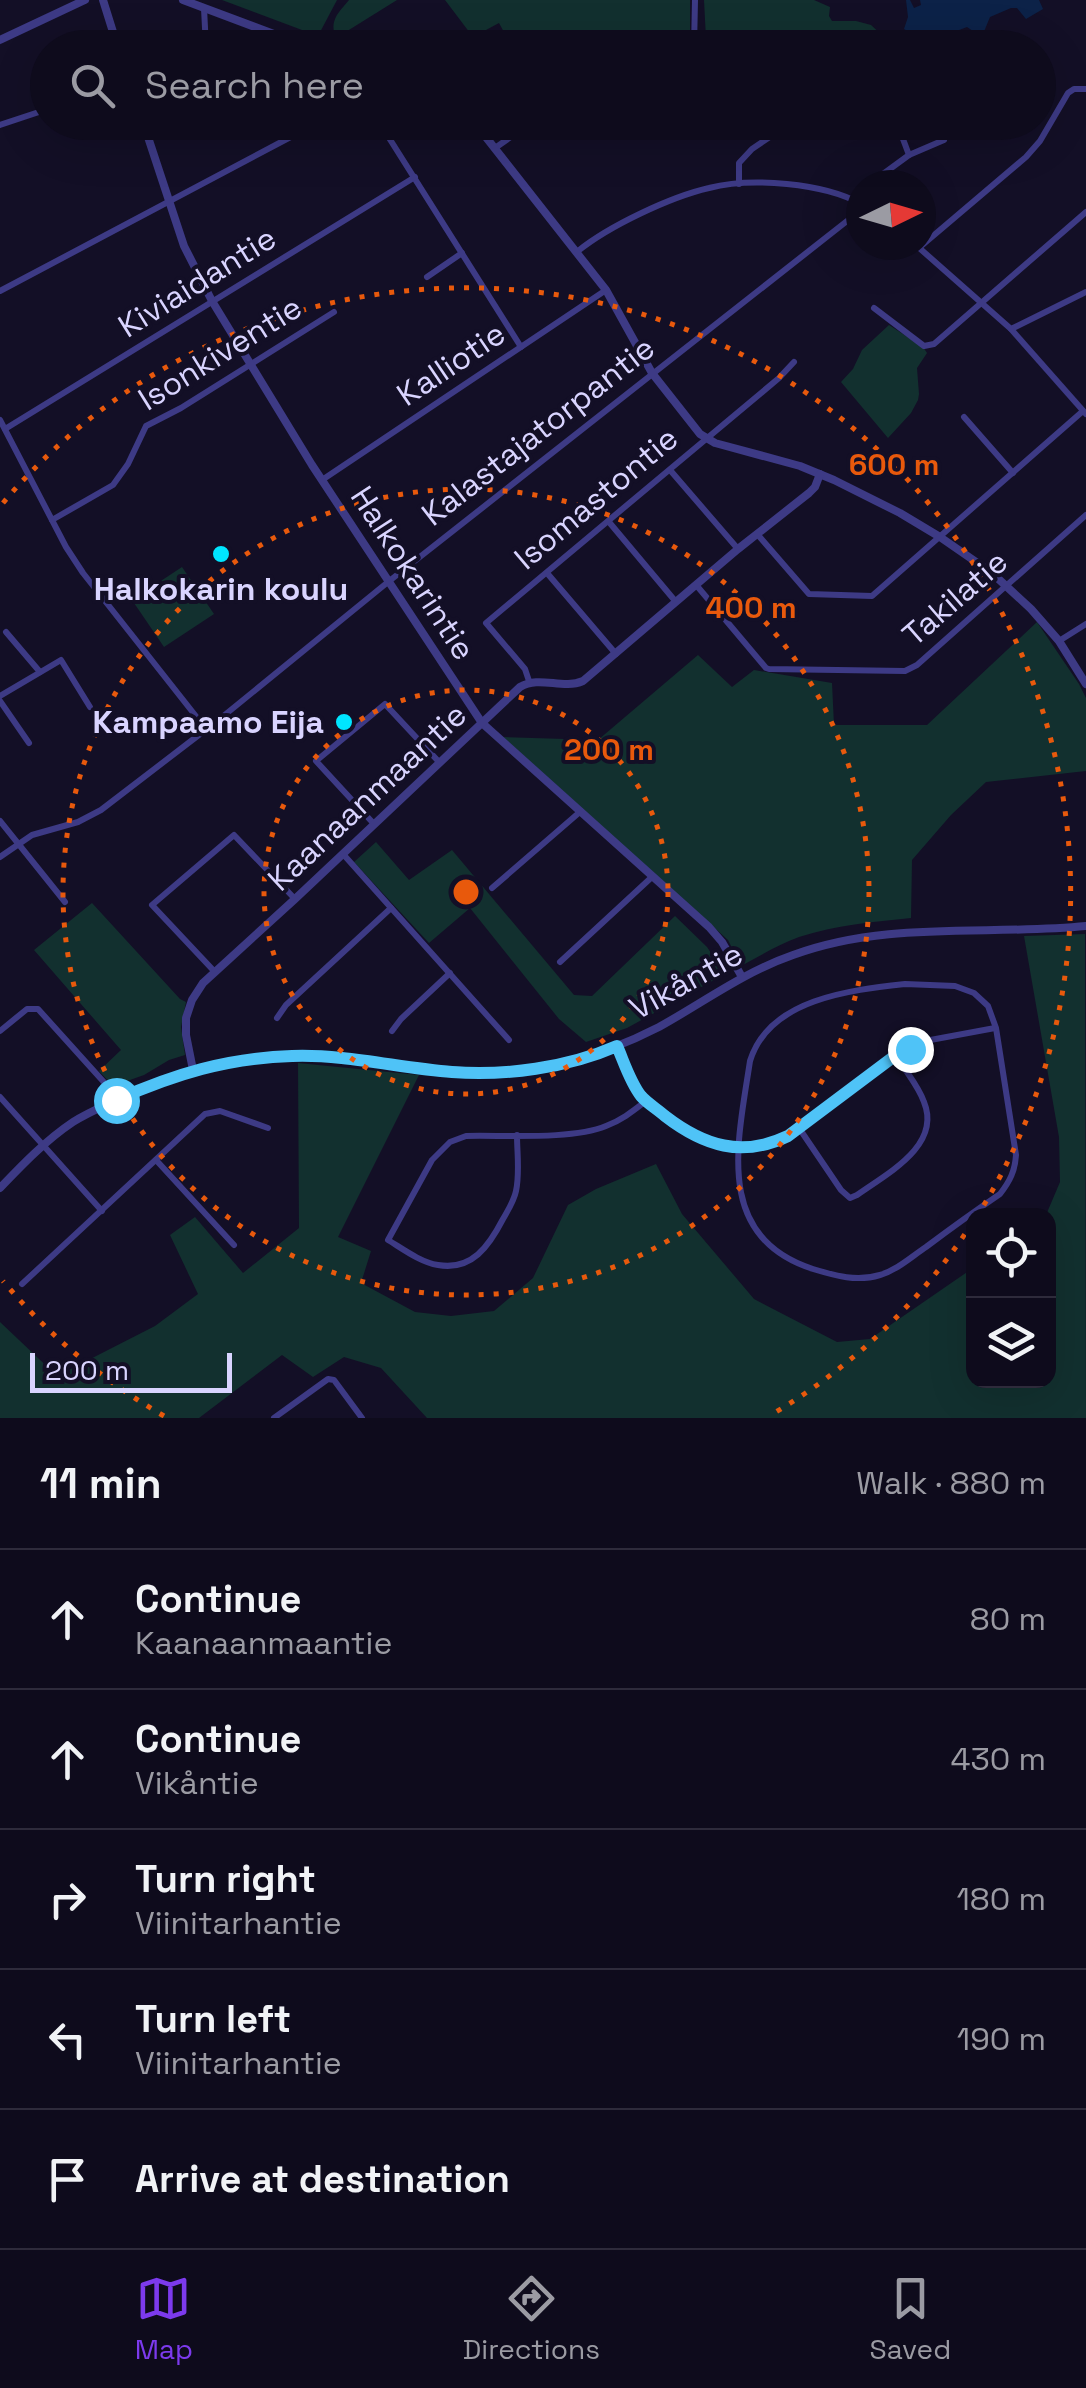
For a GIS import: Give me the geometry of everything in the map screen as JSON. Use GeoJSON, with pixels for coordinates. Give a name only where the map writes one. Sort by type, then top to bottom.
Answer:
{"type":"FeatureCollection","features":[{"type":"Feature","properties":{"kind":"street"},"geometry":{"type":"LineString","coordinates":[[103,0],[112,30]]}},
{"type":"Feature","properties":{"kind":"street"},"geometry":{"type":"LineString","coordinates":[[183,0],[263,30]]}},
{"type":"Feature","properties":{"kind":"street"},"geometry":{"type":"LineString","coordinates":[[694,30],[695,0]]}},
{"type":"Feature","properties":{"kind":"street"},"geometry":{"type":"LineString","coordinates":[[0,40],[80,1]]}},
{"type":"Feature","properties":{"kind":"street"},"geometry":{"type":"LineString","coordinates":[[204,8],[205,30]]}},
{"type":"Feature","properties":{"kind":"street"},"geometry":{"type":"LineString","coordinates":[[1056,114],[1068,93],[1086,88]]}},
{"type":"Feature","properties":{"kind":"street"},"geometry":{"type":"LineString","coordinates":[[0,125],[30,115]]}},
{"type":"Feature","properties":{"kind":"street","name":"Halkokarintie"},"geometry":{"type":"LineString","coordinates":[[148,140],[191,262],[212,302],[322,480],[482,723],[717,936],[742,977]]}},
{"type":"Feature","properties":{"kind":"street"},"geometry":{"type":"LineString","coordinates":[[0,291],[286,140]]}},
{"type":"Feature","properties":{"kind":"street"},"geometry":{"type":"LineString","coordinates":[[391,140],[522,347]]}},
{"type":"Feature","properties":{"kind":"street"},"geometry":{"type":"LineString","coordinates":[[489,140],[578,251],[606,290],[652,373],[697,430],[715,443],[820,474],[876,500],[940,537],[1007,586],[1059,641],[1086,684]]}},
{"type":"Feature","properties":{"kind":"street"},"geometry":{"type":"LineString","coordinates":[[495,148],[506,140]]}},
{"type":"Feature","properties":{"kind":"street"},"geometry":{"type":"LineString","coordinates":[[739,184],[739,163],[765,140]]}},
{"type":"Feature","properties":{"kind":"street"},"geometry":{"type":"LineString","coordinates":[[904,140],[910,155]]}},
{"type":"Feature","properties":{"kind":"street"},"geometry":{"type":"LineString","coordinates":[[889,170],[910,155],[944,140]]}},
{"type":"Feature","properties":{"kind":"street"},"geometry":{"type":"LineString","coordinates":[[936,231],[1026,158],[1041,140]]}},
{"type":"Feature","properties":{"kind":"street","name":"Kiviaidantie"},"geometry":{"type":"LineString","coordinates":[[5,429],[415,177]]}},
{"type":"Feature","properties":{"kind":"street"},"geometry":{"type":"LineString","coordinates":[[578,251],[661,205],[710,188],[739,184],[794,186],[846,197]]}},
{"type":"Feature","properties":{"kind":"street"},"geometry":{"type":"LineString","coordinates":[[874,308],[924,346],[934,344],[1086,212]]}},
{"type":"Feature","properties":{"kind":"street","name":"Kalastajatorpantie"},"geometry":{"type":"LineString","coordinates":[[0,857],[32,834],[78,822],[101,810],[846,219]]}},
{"type":"Feature","properties":{"kind":"street"},"geometry":{"type":"LineString","coordinates":[[427,276],[462,254]]}},
{"type":"Feature","properties":{"kind":"street"},"geometry":{"type":"LineString","coordinates":[[758,534],[809,594],[868,597],[1085,413],[1011,329],[934,260]]}},
{"type":"Feature","properties":{"kind":"street","name":"Kalliotie"},"geometry":{"type":"LineString","coordinates":[[322,480],[606,290]]}},
{"type":"Feature","properties":{"kind":"street"},"geometry":{"type":"LineString","coordinates":[[1011,329],[1086,292]]}},
{"type":"Feature","properties":{"kind":"street","name":"Isonkiventie"},"geometry":{"type":"LineString","coordinates":[[52,520],[112,484],[128,464],[146,426],[334,312]]}},
{"type":"Feature","properties":{"kind":"street","name":"Isomastontie"},"geometry":{"type":"LineString","coordinates":[[530,681],[525,669],[486,623],[794,362]]}},
{"type":"Feature","properties":{"kind":"street"},"geometry":{"type":"LineString","coordinates":[[964,417],[1013,473]]}},
{"type":"Feature","properties":{"kind":"street"},"geometry":{"type":"LineString","coordinates":[[0,420],[83,572],[206,729]]}},
{"type":"Feature","properties":{"kind":"street"},"geometry":{"type":"LineString","coordinates":[[670,470],[738,549]]}},
{"type":"Feature","properties":{"kind":"street"},"geometry":{"type":"LineString","coordinates":[[530,681],[584,681],[809,493],[820,474]]}},
{"type":"Feature","properties":{"kind":"street","name":"Takilatie"},"geometry":{"type":"LineString","coordinates":[[697,586],[766,668],[905,671],[917,665],[1086,515]]}},
{"type":"Feature","properties":{"kind":"street"},"geometry":{"type":"LineString","coordinates":[[609,522],[676,602]]}},
{"type":"Feature","properties":{"kind":"street"},"geometry":{"type":"LineString","coordinates":[[547,573],[616,654]]}},
{"type":"Feature","properties":{"kind":"street"},"geometry":{"type":"LineString","coordinates":[[1059,641],[1086,624]]}},
{"type":"Feature","properties":{"kind":"street"},"geometry":{"type":"LineString","coordinates":[[6,632],[40,672]]}},
{"type":"Feature","properties":{"kind":"street"},"geometry":{"type":"LineString","coordinates":[[29,743],[0,698],[40,672],[61,660],[90,707]]}},
{"type":"Feature","properties":{"kind":"street","name":"Kaanaanmaantie"},"geometry":{"type":"LineString","coordinates":[[193,1070],[186,1018],[195,993],[214,971],[530,681]]}},
{"type":"Feature","properties":{"kind":"street"},"geometry":{"type":"LineString","coordinates":[[374,824],[316,761],[385,704],[440,763]]}},
{"type":"Feature","properties":{"kind":"street"},"geometry":{"type":"LineString","coordinates":[[492,888],[581,811]]}},
{"type":"Feature","properties":{"kind":"street"},"geometry":{"type":"LineString","coordinates":[[0,821],[65,902]]}},
{"type":"Feature","properties":{"kind":"street"},"geometry":{"type":"LineString","coordinates":[[214,971],[152,904],[234,835],[295,900]]}},
{"type":"Feature","properties":{"kind":"street"},"geometry":{"type":"LineString","coordinates":[[342,853],[509,1040]]}},
{"type":"Feature","properties":{"kind":"street"},"geometry":{"type":"LineString","coordinates":[[560,962],[654,876]]}},
{"type":"Feature","properties":{"kind":"street"},"geometry":{"type":"LineString","coordinates":[[277,1018],[286,1004],[391,908]]}},
{"type":"Feature","properties":{"kind":"street","name":"Vikåntie"},"geometry":{"type":"LineString","coordinates":[[193,1070],[250,1058],[293,1056],[453,1072],[558,1064],[617,1046],[660,1026],[742,977],[796,954],[848,939],[944,930],[1086,926]]}},
{"type":"Feature","properties":{"kind":"street"},"geometry":{"type":"LineString","coordinates":[[392,1031],[450,973]]}},
{"type":"Feature","properties":{"kind":"street"},"geometry":{"type":"LineString","coordinates":[[942,984],[966,989],[982,999],[991,1012],[1016,1155],[1015,1169],[1000,1194],[894,1269],[865,1278],[845,1278],[786,1258],[765,1241],[746,1210],[738,1186],[739,1148],[754,1049],[769,1027],[791,1012],[883,987],[942,984]]}},
{"type":"Feature","properties":{"kind":"street"},"geometry":{"type":"LineString","coordinates":[[0,1031],[27,1009],[38,1009],[116,1100]]}},
{"type":"Feature","properties":{"kind":"street"},"geometry":{"type":"LineString","coordinates":[[617,1046],[646,1101],[698,1138],[753,1148],[799,1128],[896,1055],[926,1041],[996,1028]]}},
{"type":"Feature","properties":{"kind":"street"},"geometry":{"type":"LineString","coordinates":[[799,1128],[841,1190],[850,1198],[857,1196],[916,1150],[928,1125],[924,1102],[896,1055]]}},
{"type":"Feature","properties":{"kind":"street"},"geometry":{"type":"LineString","coordinates":[[0,1188],[69,1124],[116,1100],[193,1070]]}},
{"type":"Feature","properties":{"kind":"street"},"geometry":{"type":"LineString","coordinates":[[0,1097],[102,1211]]}},
{"type":"Feature","properties":{"kind":"street"},"geometry":{"type":"LineString","coordinates":[[517,1135],[515,1196],[479,1256],[461,1264],[441,1266],[388,1240],[432,1160],[450,1142],[466,1136],[594,1131],[621,1120],[646,1101]]}},
{"type":"Feature","properties":{"kind":"street"},"geometry":{"type":"LineString","coordinates":[[22,1284],[209,1112],[227,1113],[268,1128]]}},
{"type":"Feature","properties":{"kind":"street"},"geometry":{"type":"LineString","coordinates":[[156,1160],[234,1245]]}},
{"type":"Feature","properties":{"kind":"street"},"geometry":{"type":"LineString","coordinates":[[274,1418],[328,1379],[362,1418]]}},
{"type":"Feature","properties":{"kind":"green space"},"geometry":{"type":"Polygon","coordinates":[[[222,0],[337,0],[321,30],[302,30],[222,0]]]}},
{"type":"Feature","properties":{"kind":"green space"},"geometry":{"type":"Polygon","coordinates":[[[349,0],[397,0],[349,30],[334,30],[338,13],[349,0]]]}},
{"type":"Feature","properties":{"kind":"green space"},"geometry":{"type":"Polygon","coordinates":[[[445,0],[690,0],[690,30],[503,30],[499,23],[486,30],[468,30],[445,0]]]}},
{"type":"Feature","properties":{"kind":"green space"},"geometry":{"type":"Polygon","coordinates":[[[704,0],[814,0],[830,7],[832,21],[856,21],[876,30],[706,30],[704,0]]]}},
{"type":"Feature","properties":{"kind":"green space"},"geometry":{"type":"Polygon","coordinates":[[[889,325],[927,353],[917,368],[918,400],[888,438],[841,382],[862,350],[889,325]]]}},
{"type":"Feature","properties":{"kind":"green space"},"geometry":{"type":"Polygon","coordinates":[[[182,567],[214,614],[164,647],[132,600],[182,567]]]}},
{"type":"Feature","properties":{"kind":"green space"},"geometry":{"type":"Polygon","coordinates":[[[1037,622],[1086,698],[1086,771],[986,782],[912,860],[911,918],[813,933],[741,966],[728,940],[503,737],[598,740],[698,655],[732,687],[754,670],[832,683],[834,725],[927,725],[1037,622]]]}},
{"type":"Feature","properties":{"kind":"green space"},"geometry":{"type":"Polygon","coordinates":[[[376,842],[409,880],[452,850],[574,995],[592,996],[675,916],[707,947],[725,974],[627,1028],[586,1042],[559,1019],[470,908],[429,943],[354,862],[376,842]]]}},
{"type":"Feature","properties":{"kind":"green space"},"geometry":{"type":"Polygon","coordinates":[[[92,903],[186,1002],[181,1027],[185,1055],[113,1086],[99,1071],[121,1050],[34,950],[92,903]]]}},
{"type":"Feature","properties":{"kind":"green space"},"geometry":{"type":"Polygon","coordinates":[[[1085,934],[1086,1418],[427,1418],[381,1368],[344,1357],[313,1377],[282,1355],[199,1418],[0,1418],[0,1322],[57,1376],[155,1326],[198,1294],[170,1235],[195,1217],[243,1273],[299,1228],[298,1063],[419,1075],[338,1237],[371,1251],[361,1283],[415,1312],[451,1316],[494,1311],[533,1278],[568,1205],[656,1164],[682,1214],[754,1299],[837,1342],[870,1339],[966,1273],[966,1388],[1056,1388],[1056,1208],[1049,1208],[1060,1182],[1059,1137],[1024,936],[1085,934]]]}},
{"type":"Feature","properties":{"kind":"water"},"geometry":{"type":"Polygon","coordinates":[[[906,0],[914,8],[921,5],[920,0],[1039,0],[1043,9],[1026,19],[1017,8],[1011,8],[990,17],[985,30],[967,27],[906,30],[906,0]]]}},
{"type":"Feature","properties":{"kind":"place","name":"Halkokarin koulu"},"geometry":{"type":"Point","coordinates":[221,554]}},
{"type":"Feature","properties":{"kind":"place","name":"Kampaamo Eija"},"geometry":{"type":"Point","coordinates":[344,722]}},
{"type":"Feature","properties":{"kind":"route"},"geometry":{"type":"LineString","coordinates":[[116,1100],[182,1073],[250,1058],[312,1056],[474,1073],[558,1064],[617,1046],[641,1096],[674,1122],[713,1143],[753,1148],[788,1136],[896,1055],[910,1049]]}}]}
